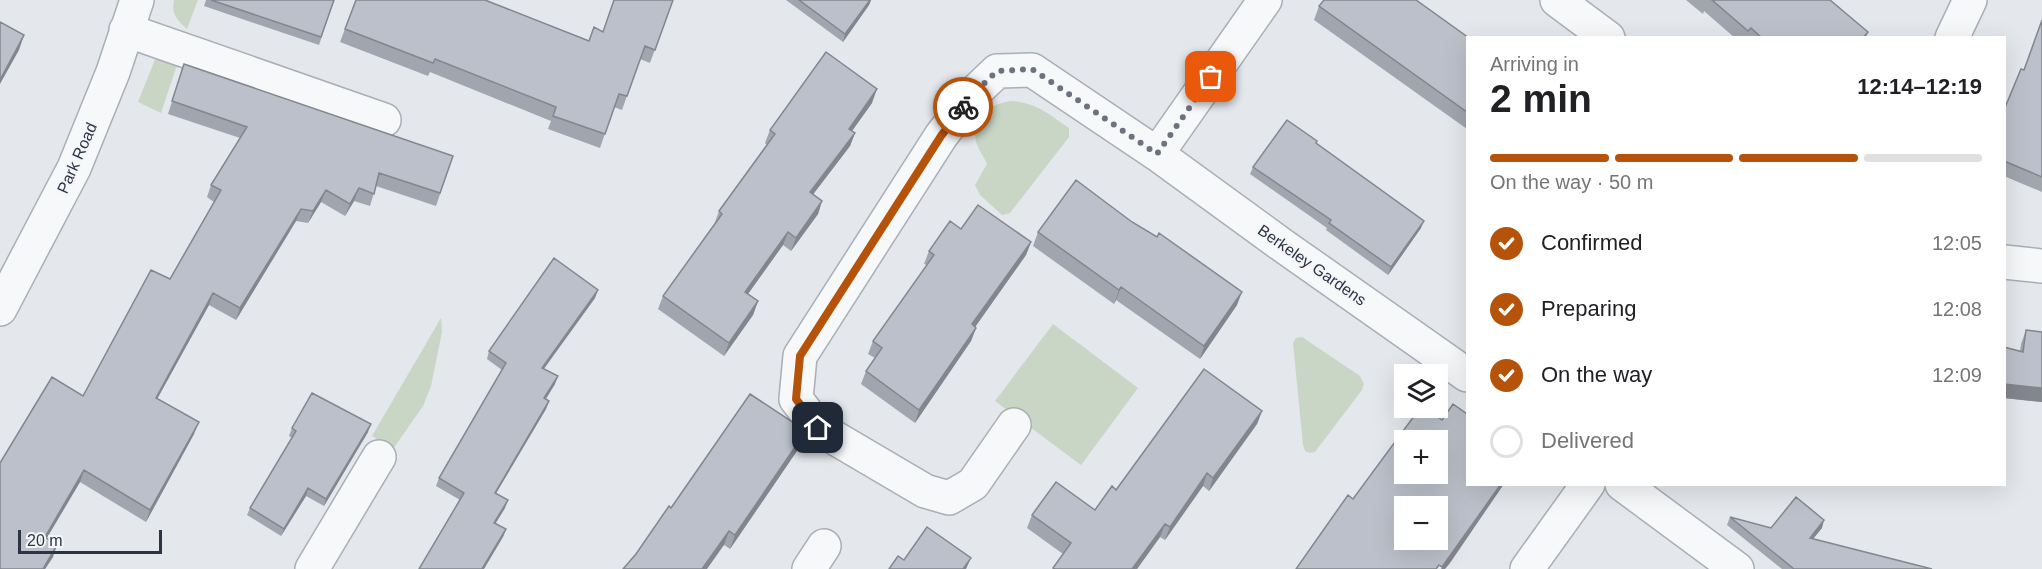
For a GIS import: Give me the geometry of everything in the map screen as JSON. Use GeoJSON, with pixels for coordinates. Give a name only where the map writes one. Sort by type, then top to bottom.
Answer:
{"type":"FeatureCollection","features":[{"type":"Feature","properties":{"kind":"street","name":"Park Road"},"geometry":{"type":"LineString","coordinates":[[0,309],[75,168],[137,0]]}},
{"type":"Feature","properties":{"kind":"street"},"geometry":{"type":"LineString","coordinates":[[1157,154],[1265,0]]}},
{"type":"Feature","properties":{"kind":"street"},"geometry":{"type":"LineString","coordinates":[[1557,0],[1605,36]]}},
{"type":"Feature","properties":{"kind":"street"},"geometry":{"type":"LineString","coordinates":[[1953,36],[1970,0]]}},
{"type":"Feature","properties":{"kind":"street"},"geometry":{"type":"LineString","coordinates":[[126,30],[384,120]]}},
{"type":"Feature","properties":{"kind":"street","name":"Berkeley Gardens"},"geometry":{"type":"LineString","coordinates":[[1014,425],[973,484],[949,498],[925,491],[818,428],[796,399],[800,356],[941,136],[973,94],[997,71],[1032,69],[1157,154],[1466,374]]}},
{"type":"Feature","properties":{"kind":"street"},"geometry":{"type":"LineString","coordinates":[[2006,262],[2042,266]]}},
{"type":"Feature","properties":{"kind":"street"},"geometry":{"type":"LineString","coordinates":[[312,569],[379,457]]}},
{"type":"Feature","properties":{"kind":"street"},"geometry":{"type":"LineString","coordinates":[[1527,569],[1587,486]]}},
{"type":"Feature","properties":{"kind":"street"},"geometry":{"type":"LineString","coordinates":[[1625,486],[1737,569]]}},
{"type":"Feature","properties":{"kind":"green space"},"geometry":{"type":"Polygon","coordinates":[[[174,0],[198,0],[187,29],[176,16],[173,9],[174,0]]]}},
{"type":"Feature","properties":{"kind":"green space"},"geometry":{"type":"Polygon","coordinates":[[[181,53],[161,113],[138,102],[156,57],[181,53]]]}},
{"type":"Feature","properties":{"kind":"green space"},"geometry":{"type":"Polygon","coordinates":[[[1012,101],[1029,104],[1049,114],[1069,128],[1069,137],[1010,213],[1002,215],[980,195],[975,185],[987,164],[977,145],[975,133],[979,118],[989,108],[1012,101]]]}},
{"type":"Feature","properties":{"kind":"green space"},"geometry":{"type":"Polygon","coordinates":[[[441,318],[442,332],[431,386],[423,406],[393,449],[372,436],[441,318]]]}},
{"type":"Feature","properties":{"kind":"green space"},"geometry":{"type":"Polygon","coordinates":[[[1053,324],[1138,388],[1081,465],[995,401],[1053,324]]]}},
{"type":"Feature","properties":{"kind":"green space"},"geometry":{"type":"Polygon","coordinates":[[[1302,337],[1360,376],[1364,384],[1362,390],[1315,452],[1310,453],[1305,451],[1303,445],[1293,343],[1296,338],[1302,337]]]}},
{"type":"Feature","properties":{"kind":"building"},"geometry":{"type":"Polygon","coordinates":[[[211,0],[334,0],[321,37],[211,0]]]}},
{"type":"Feature","properties":{"kind":"building"},"geometry":{"type":"Polygon","coordinates":[[[356,0],[485,0],[589,41],[594,27],[603,32],[614,0],[673,0],[655,50],[645,46],[627,96],[619,94],[605,134],[553,116],[556,107],[435,59],[433,63],[345,29],[356,0]]]}},
{"type":"Feature","properties":{"kind":"building"},"geometry":{"type":"Polygon","coordinates":[[[799,0],[870,0],[845,34],[799,0]]]}},
{"type":"Feature","properties":{"kind":"building"},"geometry":{"type":"Polygon","coordinates":[[[1324,0],[1416,0],[1466,36],[1466,111],[1319,6],[1324,0]]]}},
{"type":"Feature","properties":{"kind":"building"},"geometry":{"type":"Polygon","coordinates":[[[1712,0],[1830,0],[1868,32],[1865,36],[1760,36],[1751,28],[1748,31],[1712,0]]]}},
{"type":"Feature","properties":{"kind":"building"},"geometry":{"type":"Polygon","coordinates":[[[2042,20],[2042,177],[2006,162],[2006,105],[2021,69],[2024,70],[2042,20]]]}},
{"type":"Feature","properties":{"kind":"building"},"geometry":{"type":"Polygon","coordinates":[[[0,22],[24,35],[0,80],[0,22]]]}},
{"type":"Feature","properties":{"kind":"building"},"geometry":{"type":"Polygon","coordinates":[[[826,52],[877,89],[849,129],[855,133],[810,192],[822,201],[796,238],[788,232],[745,292],[758,301],[729,343],[663,296],[722,214],[719,211],[775,134],[770,130],[826,52]]]}},
{"type":"Feature","properties":{"kind":"building"},"geometry":{"type":"Polygon","coordinates":[[[184,64],[453,156],[440,193],[379,173],[374,194],[359,188],[350,204],[326,190],[313,211],[301,209],[240,308],[213,293],[156,398],[199,422],[150,510],[84,470],[45,537],[57,545],[43,569],[0,569],[0,463],[52,377],[83,396],[151,270],[170,279],[221,190],[211,185],[247,127],[172,101],[184,64]]]}},
{"type":"Feature","properties":{"kind":"building"},"geometry":{"type":"Polygon","coordinates":[[[1287,120],[1424,221],[1391,267],[1329,223],[1331,220],[1253,167],[1287,120]]]}},
{"type":"Feature","properties":{"kind":"building"},"geometry":{"type":"Polygon","coordinates":[[[1076,180],[1132,222],[1157,237],[1159,233],[1242,292],[1204,346],[1121,287],[1119,290],[1038,232],[1076,180]]]}},
{"type":"Feature","properties":{"kind":"building"},"geometry":{"type":"Polygon","coordinates":[[[978,205],[1031,242],[972,324],[976,328],[919,410],[866,371],[882,348],[873,341],[934,255],[929,251],[950,221],[961,229],[978,205]]]}},
{"type":"Feature","properties":{"kind":"building"},"geometry":{"type":"Polygon","coordinates":[[[554,258],[598,290],[542,368],[558,376],[544,398],[549,401],[495,493],[508,500],[494,523],[506,529],[482,569],[419,569],[464,493],[439,478],[506,363],[489,351],[554,258]]]}},
{"type":"Feature","properties":{"kind":"building"},"geometry":{"type":"Polygon","coordinates":[[[2026,330],[2042,332],[2042,388],[2006,384],[2006,348],[2023,352],[2026,330]]]}},
{"type":"Feature","properties":{"kind":"building"},"geometry":{"type":"Polygon","coordinates":[[[1204,369],[1262,411],[1213,478],[1207,473],[1170,527],[1165,524],[1132,569],[1053,568],[1071,543],[1032,515],[1056,482],[1095,510],[1112,486],[1116,490],[1204,369]]]}},
{"type":"Feature","properties":{"kind":"building"},"geometry":{"type":"Polygon","coordinates":[[[312,393],[371,424],[326,499],[308,488],[284,529],[250,508],[296,431],[292,428],[312,393]]]}},
{"type":"Feature","properties":{"kind":"building"},"geometry":{"type":"Polygon","coordinates":[[[750,394],[806,431],[735,535],[729,531],[702,569],[623,569],[669,506],[671,508],[750,394]]]}},
{"type":"Feature","properties":{"kind":"building"},"geometry":{"type":"Polygon","coordinates":[[[1453,404],[1466,413],[1466,486],[1500,486],[1442,567],[1439,565],[1436,569],[1296,569],[1348,495],[1353,499],[1394,443],[1394,484],[1448,484],[1448,430],[1404,430],[1413,418],[1439,418],[1442,420],[1448,418],[1448,411],[1453,404]]]}},
{"type":"Feature","properties":{"kind":"building"},"geometry":{"type":"Polygon","coordinates":[[[1796,497],[1824,520],[1810,538],[1932,569],[1794,569],[1730,517],[1771,528],[1796,497]]]}},
{"type":"Feature","properties":{"kind":"building"},"geometry":{"type":"Polygon","coordinates":[[[927,527],[971,558],[963,569],[889,569],[898,556],[904,560],[927,527]]]}},
{"type":"Feature","properties":{"kind":"way so far"},"geometry":{"type":"LineString","coordinates":[[963,107],[997,71],[1032,69],[1157,154],[1211,77]]}},
{"type":"Feature","properties":{"kind":"route"},"geometry":{"type":"LineString","coordinates":[[818,428],[796,399],[800,356],[941,136],[963,107]]}}]}
